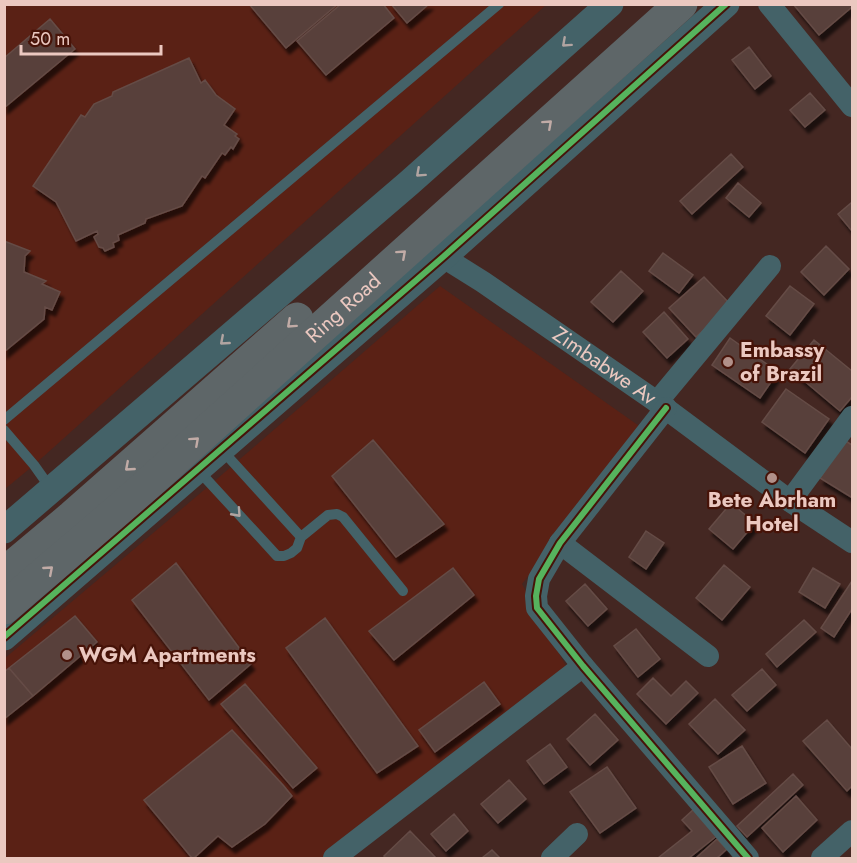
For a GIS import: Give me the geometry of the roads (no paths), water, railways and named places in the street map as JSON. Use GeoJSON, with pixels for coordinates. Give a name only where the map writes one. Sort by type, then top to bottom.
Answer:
{"type":"FeatureCollection","features":[{"type":"Feature","properties":{"kind":"highway","name":"Ring Road"},"geometry":{"type":"LineString","coordinates":[[4,574],[277,336],[646,4]]}},
{"type":"Feature","properties":{"kind":"highway","name":"Ring Road"},"geometry":{"type":"LineString","coordinates":[[4,608],[130,500],[681,4]]}},
{"type":"Feature","properties":{"kind":"street"},"geometry":{"type":"LineString","coordinates":[[4,530],[409,183],[610,4]]}},
{"type":"Feature","properties":{"kind":"street"},"geometry":{"type":"LineString","coordinates":[[4,637],[443,256],[726,4]]}},
{"type":"Feature","properties":{"kind":"street"},"geometry":{"type":"LineString","coordinates":[[769,4],[852,106]]}},
{"type":"Feature","properties":{"kind":"street","name":"Zimbabwe Av"},"geometry":{"type":"LineString","coordinates":[[443,256],[662,405],[790,501],[852,542]]}},
{"type":"Feature","properties":{"kind":"street"},"geometry":{"type":"LineString","coordinates":[[748,858],[583,666],[537,608],[536,596],[539,579],[560,543],[662,405],[771,266]]}},
{"type":"Feature","properties":{"kind":"street"},"geometry":{"type":"LineString","coordinates":[[790,501],[852,417]]}},
{"type":"Feature","properties":{"kind":"street"},"geometry":{"type":"LineString","coordinates":[[560,543],[708,656]]}},
{"type":"Feature","properties":{"kind":"street"},"geometry":{"type":"LineString","coordinates":[[334,858],[583,666]]}},
{"type":"Feature","properties":{"kind":"street"},"geometry":{"type":"LineString","coordinates":[[822,858],[852,831]]}},
{"type":"Feature","properties":{"kind":"street"},"geometry":{"type":"LineString","coordinates":[[552,858],[577,834]]}},
{"type":"Feature","properties":{"kind":"lane"},"geometry":{"type":"LineString","coordinates":[[4,420],[499,4]]}},
{"type":"Feature","properties":{"kind":"lane"},"geometry":{"type":"LineString","coordinates":[[4,430],[52,489]]}},
{"type":"Feature","properties":{"kind":"lane"},"geometry":{"type":"LineString","coordinates":[[221,449],[301,537]]}},
{"type":"Feature","properties":{"kind":"lane"},"geometry":{"type":"LineString","coordinates":[[198,469],[277,556],[291,553],[297,548],[301,537],[328,515],[337,514],[343,517],[403,591]]}},
{"type":"Feature","properties":{"kind":"place","name":"Embassy of Brazil"},"geometry":{"type":"Point","coordinates":[728,362]}},
{"type":"Feature","properties":{"kind":"place","name":"Bete Abrham Hotel"},"geometry":{"type":"Point","coordinates":[772,478]}},
{"type":"Feature","properties":{"kind":"place","name":"WGM Apartments"},"geometry":{"type":"Point","coordinates":[67,655]}}]}
